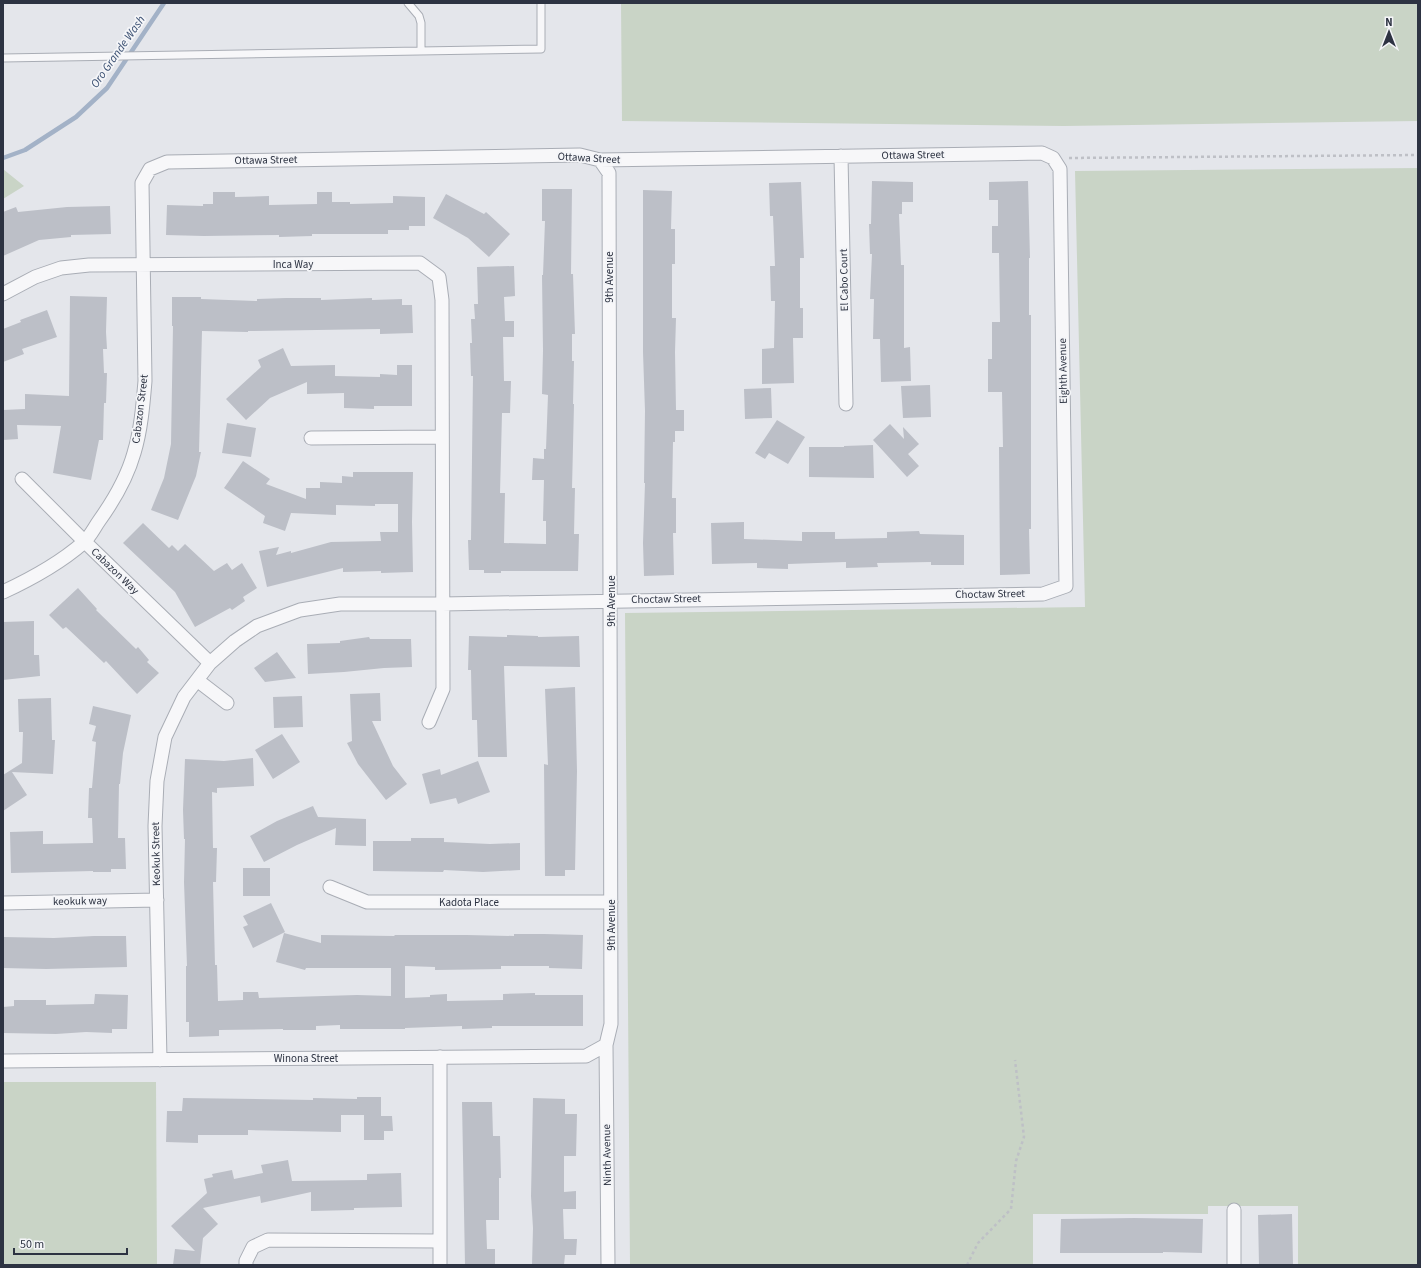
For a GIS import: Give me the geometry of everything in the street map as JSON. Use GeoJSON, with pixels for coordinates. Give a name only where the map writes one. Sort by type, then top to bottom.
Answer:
{"type":"FeatureCollection","features":[{"type":"Feature","properties":{"kind":"street","name":"Ottawa Street"},"geometry":{"type":"LineString","coordinates":[[150,169],[167,162],[174,161],[580,155],[600,160],[1042,153],[1052,158]]}},
{"type":"Feature","properties":{"kind":"street","name":"El Cabo Court"},"geometry":{"type":"LineString","coordinates":[[841,156],[846,404]]}},
{"type":"Feature","properties":{"kind":"street","name":"Eighth Avenue"},"geometry":{"type":"LineString","coordinates":[[1052,158],[1060,169],[1066,586]]}},
{"type":"Feature","properties":{"kind":"street","name":"9th Avenue"},"geometry":{"type":"LineString","coordinates":[[600,160],[609,173],[611,1024],[606,1044]]}},
{"type":"Feature","properties":{"kind":"street","name":"Cabazon Street"},"geometry":{"type":"LineString","coordinates":[[3,592],[21,584],[56,563],[85,542],[121,487],[134,453],[142,412],[145,381],[142,183],[150,169]]}},
{"type":"Feature","properties":{"kind":"street","name":"Inca Way"},"geometry":{"type":"LineString","coordinates":[[3,294],[35,277],[61,268],[89,265],[420,263],[439,277],[442,300],[442,437]]}},
{"type":"Feature","properties":{"kind":"street"},"geometry":{"type":"LineString","coordinates":[[311,438],[442,437],[443,689],[429,722]]}},
{"type":"Feature","properties":{"kind":"street","name":"Cabazon Way"},"geometry":{"type":"LineString","coordinates":[[22,479],[210,663]]}},
{"type":"Feature","properties":{"kind":"street","name":"Choctaw Street"},"geometry":{"type":"LineString","coordinates":[[210,663],[235,641],[257,626],[300,610],[340,604],[442,604],[1043,594],[1066,586]]}},
{"type":"Feature","properties":{"kind":"street","name":"Keokuk Street"},"geometry":{"type":"LineString","coordinates":[[160,1060],[155,826],[157,781],[165,737],[184,697],[210,663]]}},
{"type":"Feature","properties":{"kind":"street"},"geometry":{"type":"LineString","coordinates":[[197,680],[227,703]]}},
{"type":"Feature","properties":{"kind":"street","name":"Kadota Place"},"geometry":{"type":"LineString","coordinates":[[330,887],[367,902],[611,902]]}},
{"type":"Feature","properties":{"kind":"street","name":"keokuk way"},"geometry":{"type":"LineString","coordinates":[[3,903],[157,900]]}},
{"type":"Feature","properties":{"kind":"street","name":"Winona Street"},"geometry":{"type":"LineString","coordinates":[[3,1061],[586,1056],[606,1044]]}},
{"type":"Feature","properties":{"kind":"street","name":"Ninth Avenue"},"geometry":{"type":"LineString","coordinates":[[606,1044],[608,1265]]}},
{"type":"Feature","properties":{"kind":"street"},"geometry":{"type":"LineString","coordinates":[[440,1057],[440,1265]]}},
{"type":"Feature","properties":{"kind":"street"},"geometry":{"type":"LineString","coordinates":[[1234,1210],[1234,1265]]}},
{"type":"Feature","properties":{"kind":"street"},"geometry":{"type":"LineString","coordinates":[[246,1265],[246,1261],[253,1247],[268,1240],[440,1241]]}},
{"type":"Feature","properties":{"kind":"lane"},"geometry":{"type":"LineString","coordinates":[[408,3],[419,16],[421,23],[421,50]]}},
{"type":"Feature","properties":{"kind":"lane"},"geometry":{"type":"LineString","coordinates":[[3,58],[541,48],[541,3]]}},
{"type":"Feature","properties":{"kind":"path"},"geometry":{"type":"LineString","coordinates":[[1052,158],[1418,155]]}},
{"type":"Feature","properties":{"kind":"path"},"geometry":{"type":"LineString","coordinates":[[967,1265],[978,1243],[1011,1209],[1016,1161],[1024,1137],[1015,1060]]}},
{"type":"Feature","properties":{"kind":"green space"},"geometry":{"type":"Polygon","coordinates":[[[621,3],[1418,3],[1418,121],[1064,126],[622,121],[621,3]]]}},
{"type":"Feature","properties":{"kind":"green space"},"geometry":{"type":"Polygon","coordinates":[[[1418,168],[1418,1265],[1298,1265],[1298,1206],[1208,1206],[1208,1214],[1033,1214],[1033,1265],[630,1265],[625,613],[1085,607],[1075,171],[1418,168]]]}},
{"type":"Feature","properties":{"kind":"green space"},"geometry":{"type":"Polygon","coordinates":[[[3,169],[24,186],[3,199],[3,169]]]}},
{"type":"Feature","properties":{"kind":"green space"},"geometry":{"type":"Polygon","coordinates":[[[3,1082],[156,1082],[157,1265],[3,1265],[3,1082]]]}},
{"type":"Feature","properties":{"kind":"building"},"geometry":{"type":"Polygon","coordinates":[[[872,181],[913,182],[913,202],[902,202],[902,214],[899,214],[901,265],[904,265],[904,348],[910,347],[911,381],[881,382],[880,339],[873,339],[874,299],[870,299],[872,254],[870,254],[869,224],[871,224],[872,181]]]}},
{"type":"Feature","properties":{"kind":"building"},"geometry":{"type":"Polygon","coordinates":[[[1028,181],[1030,258],[1029,315],[1031,315],[1030,574],[1000,575],[999,447],[1003,447],[1002,392],[988,392],[988,359],[992,359],[992,322],[1000,322],[999,253],[992,253],[992,226],[998,226],[998,200],[989,200],[989,182],[1028,181]]]}},
{"type":"Feature","properties":{"kind":"building"},"geometry":{"type":"Polygon","coordinates":[[[801,182],[804,258],[800,258],[800,308],[803,308],[803,338],[793,338],[794,383],[762,384],[762,349],[774,348],[775,301],[771,301],[770,266],[775,266],[773,216],[770,216],[769,183],[801,182]]]}},
{"type":"Feature","properties":{"kind":"building"},"geometry":{"type":"Polygon","coordinates":[[[542,189],[572,189],[571,274],[573,274],[575,334],[572,334],[572,361],[574,361],[574,404],[572,488],[575,488],[574,534],[579,534],[578,571],[501,571],[501,573],[484,573],[484,570],[469,570],[468,540],[471,540],[473,376],[471,376],[470,343],[472,343],[471,319],[475,319],[474,304],[478,304],[477,267],[514,266],[515,296],[504,297],[505,321],[514,321],[514,337],[503,337],[504,381],[511,381],[510,413],[502,413],[500,493],[505,493],[504,543],[546,544],[546,521],[543,521],[544,480],[532,480],[533,458],[544,459],[544,449],[546,449],[548,395],[542,394],[542,275],[545,221],[542,221],[542,189]]]}},
{"type":"Feature","properties":{"kind":"building"},"geometry":{"type":"Polygon","coordinates":[[[643,190],[672,191],[671,229],[675,229],[675,264],[672,264],[672,318],[676,318],[676,410],[684,410],[684,431],[675,431],[675,442],[673,442],[672,498],[676,498],[676,533],[673,533],[674,575],[644,576],[645,411],[643,352],[643,190]]]}},
{"type":"Feature","properties":{"kind":"building"},"geometry":{"type":"Polygon","coordinates":[[[213,192],[235,192],[235,197],[269,196],[269,205],[317,204],[317,192],[332,192],[332,202],[350,202],[350,204],[393,203],[393,196],[425,197],[425,226],[409,226],[409,230],[388,230],[388,234],[312,234],[312,236],[279,237],[279,235],[166,235],[167,205],[203,206],[203,204],[213,204],[213,192]]]}},
{"type":"Feature","properties":{"kind":"building"},"geometry":{"type":"Polygon","coordinates":[[[446,194],[484,214],[486,212],[510,234],[489,257],[468,238],[433,218],[446,194]]]}},
{"type":"Feature","properties":{"kind":"building"},"geometry":{"type":"Polygon","coordinates":[[[110,206],[111,234],[71,235],[71,237],[39,240],[3,256],[3,212],[16,207],[18,212],[67,207],[110,206]]]}},
{"type":"Feature","properties":{"kind":"building"},"geometry":{"type":"Polygon","coordinates":[[[70,296],[107,297],[107,349],[103,349],[104,373],[107,373],[106,403],[104,403],[103,440],[99,440],[91,480],[53,473],[61,426],[17,425],[18,439],[3,440],[3,410],[25,409],[25,394],[69,396],[70,296]]]}},
{"type":"Feature","properties":{"kind":"building"},"geometry":{"type":"Polygon","coordinates":[[[172,297],[201,297],[201,299],[257,301],[257,299],[286,298],[321,298],[321,300],[372,298],[372,300],[402,299],[402,305],[412,305],[413,333],[380,334],[380,329],[248,332],[202,331],[199,452],[201,452],[196,476],[178,520],[151,510],[164,478],[171,444],[172,297]]]}},
{"type":"Feature","properties":{"kind":"building"},"geometry":{"type":"Polygon","coordinates":[[[47,310],[57,337],[22,349],[24,354],[3,362],[3,329],[21,322],[20,320],[47,310]]]}},
{"type":"Feature","properties":{"kind":"building"},"geometry":{"type":"Polygon","coordinates":[[[283,348],[291,366],[335,365],[335,376],[380,377],[380,374],[397,375],[397,365],[412,365],[412,406],[374,406],[374,409],[344,408],[344,393],[307,394],[307,382],[270,398],[246,420],[226,399],[261,367],[258,360],[283,348]]]}},
{"type":"Feature","properties":{"kind":"building"},"geometry":{"type":"Polygon","coordinates":[[[930,385],[931,417],[903,418],[901,386],[930,385]]]}},
{"type":"Feature","properties":{"kind":"building"},"geometry":{"type":"Polygon","coordinates":[[[771,388],[772,418],[745,419],[744,389],[771,388]]]}},
{"type":"Feature","properties":{"kind":"building"},"geometry":{"type":"Polygon","coordinates":[[[777,420],[805,437],[788,464],[769,453],[765,459],[755,453],[777,420]]]}},
{"type":"Feature","properties":{"kind":"building"},"geometry":{"type":"Polygon","coordinates":[[[227,423],[256,428],[251,457],[222,453],[227,423]]]}},
{"type":"Feature","properties":{"kind":"building"},"geometry":{"type":"Polygon","coordinates":[[[890,424],[904,439],[903,427],[919,444],[908,454],[919,466],[907,477],[873,440],[890,424]]]}},
{"type":"Feature","properties":{"kind":"building"},"geometry":{"type":"Polygon","coordinates":[[[873,445],[874,478],[809,477],[809,447],[873,445]]]}},
{"type":"Feature","properties":{"kind":"building"},"geometry":{"type":"Polygon","coordinates":[[[243,461],[270,479],[266,484],[306,499],[306,488],[320,488],[320,482],[342,483],[342,476],[353,477],[353,472],[413,472],[413,572],[343,572],[343,568],[267,587],[259,551],[279,547],[276,555],[291,551],[291,553],[331,542],[381,541],[380,532],[398,532],[398,504],[375,504],[375,506],[336,505],[336,515],[291,513],[285,531],[263,523],[265,516],[224,488],[243,461]]]}},
{"type":"Feature","properties":{"kind":"building"},"geometry":{"type":"Polygon","coordinates":[[[744,522],[744,539],[802,541],[802,532],[835,532],[835,539],[887,538],[887,532],[919,531],[920,534],[964,535],[964,565],[931,565],[931,562],[877,563],[878,567],[846,568],[846,562],[788,564],[788,569],[757,568],[757,563],[712,564],[711,523],[744,522]]]}},
{"type":"Feature","properties":{"kind":"building"},"geometry":{"type":"Polygon","coordinates":[[[143,523],[169,548],[172,545],[178,551],[185,544],[214,571],[227,563],[232,570],[242,563],[257,588],[243,597],[245,601],[232,610],[230,608],[195,627],[175,592],[123,543],[143,523]]]}},
{"type":"Feature","properties":{"kind":"building"},"geometry":{"type":"Polygon","coordinates":[[[78,588],[97,609],[96,610],[136,649],[138,647],[149,660],[147,662],[159,673],[137,694],[106,661],[104,663],[66,627],[63,629],[49,615],[78,588]]]}},
{"type":"Feature","properties":{"kind":"building"},"geometry":{"type":"Polygon","coordinates":[[[34,621],[34,655],[39,655],[40,676],[3,680],[3,622],[34,621]]]}},
{"type":"Feature","properties":{"kind":"building"},"geometry":{"type":"Polygon","coordinates":[[[507,635],[538,637],[579,636],[580,667],[504,666],[507,757],[478,757],[477,720],[472,720],[471,670],[468,670],[469,636],[507,637],[507,635]]]}},
{"type":"Feature","properties":{"kind":"building"},"geometry":{"type":"Polygon","coordinates":[[[369,637],[370,639],[411,639],[412,667],[308,674],[307,644],[340,643],[340,641],[369,637]]]}},
{"type":"Feature","properties":{"kind":"building"},"geometry":{"type":"Polygon","coordinates":[[[277,652],[296,678],[265,682],[254,668],[277,652]]]}},
{"type":"Feature","properties":{"kind":"building"},"geometry":{"type":"Polygon","coordinates":[[[575,687],[577,771],[575,870],[565,870],[565,876],[545,876],[544,764],[548,765],[545,689],[575,687]]]}},
{"type":"Feature","properties":{"kind":"building"},"geometry":{"type":"Polygon","coordinates":[[[380,693],[381,721],[372,721],[393,766],[407,784],[386,800],[358,764],[347,743],[352,741],[350,694],[380,693]]]}},
{"type":"Feature","properties":{"kind":"building"},"geometry":{"type":"Polygon","coordinates":[[[302,696],[303,727],[274,728],[273,697],[302,696]]]}},
{"type":"Feature","properties":{"kind":"building"},"geometry":{"type":"Polygon","coordinates":[[[51,698],[52,740],[55,740],[53,774],[12,772],[27,795],[3,811],[3,775],[22,763],[23,732],[19,732],[18,699],[51,698]]]}},
{"type":"Feature","properties":{"kind":"building"},"geometry":{"type":"Polygon","coordinates":[[[93,706],[131,715],[123,753],[119,784],[118,838],[125,838],[126,869],[111,869],[111,872],[11,873],[10,832],[43,831],[43,844],[93,843],[92,818],[88,818],[89,788],[92,788],[96,742],[92,741],[96,726],[89,724],[93,706]]]}},
{"type":"Feature","properties":{"kind":"building"},"geometry":{"type":"Polygon","coordinates":[[[282,734],[300,762],[273,779],[255,750],[282,734]]]}},
{"type":"Feature","properties":{"kind":"building"},"geometry":{"type":"Polygon","coordinates":[[[253,758],[254,786],[217,788],[217,793],[212,792],[213,848],[217,848],[216,882],[213,882],[215,965],[217,965],[218,1001],[243,1000],[243,992],[258,992],[259,998],[357,995],[391,996],[391,968],[306,968],[305,970],[276,962],[284,933],[321,943],[321,935],[583,935],[582,969],[549,968],[549,966],[501,966],[501,969],[435,970],[435,967],[405,966],[405,998],[430,997],[430,995],[447,994],[447,1001],[503,1000],[503,994],[535,993],[535,995],[583,995],[583,1026],[492,1026],[492,1028],[462,1029],[462,1026],[405,1029],[340,1029],[340,1025],[316,1026],[316,1030],[219,1030],[219,1036],[189,1037],[189,1022],[186,1022],[187,966],[184,882],[185,839],[183,810],[185,759],[224,761],[253,758]]]}},
{"type":"Feature","properties":{"kind":"building"},"geometry":{"type":"Polygon","coordinates":[[[478,761],[490,792],[458,804],[456,798],[430,804],[422,774],[440,769],[441,775],[478,761]]]}},
{"type":"Feature","properties":{"kind":"building"},"geometry":{"type":"Polygon","coordinates":[[[313,806],[318,817],[366,819],[366,846],[335,845],[336,828],[297,845],[264,862],[250,836],[277,821],[313,806]]]}},
{"type":"Feature","properties":{"kind":"building"},"geometry":{"type":"Polygon","coordinates":[[[411,838],[444,838],[444,842],[490,844],[520,843],[520,870],[483,872],[444,870],[443,872],[373,871],[373,841],[411,841],[411,838]]]}},
{"type":"Feature","properties":{"kind":"building"},"geometry":{"type":"Polygon","coordinates":[[[243,868],[270,868],[270,896],[243,896],[243,868]]]}},
{"type":"Feature","properties":{"kind":"building"},"geometry":{"type":"Polygon","coordinates":[[[271,903],[285,932],[253,948],[243,927],[248,925],[243,916],[271,903]]]}},
{"type":"Feature","properties":{"kind":"building"},"geometry":{"type":"Polygon","coordinates":[[[126,936],[127,967],[46,969],[3,968],[3,937],[54,938],[126,936]]]}},
{"type":"Feature","properties":{"kind":"building"},"geometry":{"type":"Polygon","coordinates":[[[95,994],[128,995],[127,1029],[112,1029],[112,1033],[3,1033],[3,1007],[14,1006],[14,1000],[46,1000],[46,1005],[94,1004],[95,994]]]}},
{"type":"Feature","properties":{"kind":"building"},"geometry":{"type":"Polygon","coordinates":[[[357,1097],[381,1097],[381,1116],[392,1116],[393,1131],[384,1131],[384,1140],[364,1140],[364,1115],[341,1115],[341,1132],[248,1130],[248,1135],[198,1135],[198,1143],[166,1142],[167,1111],[182,1111],[183,1098],[313,1100],[313,1098],[357,1099],[357,1097]]]}},
{"type":"Feature","properties":{"kind":"building"},"geometry":{"type":"Polygon","coordinates":[[[533,1098],[565,1099],[565,1114],[577,1114],[576,1156],[564,1156],[564,1192],[576,1191],[576,1209],[563,1209],[564,1239],[577,1239],[576,1255],[565,1255],[564,1265],[532,1265],[533,1228],[531,1196],[533,1098]]]}},
{"type":"Feature","properties":{"kind":"building"},"geometry":{"type":"Polygon","coordinates":[[[462,1102],[492,1102],[493,1136],[500,1136],[501,1178],[499,1178],[499,1220],[486,1220],[487,1249],[495,1249],[495,1265],[465,1265],[462,1102]]]}},
{"type":"Feature","properties":{"kind":"building"},"geometry":{"type":"Polygon","coordinates":[[[288,1160],[292,1181],[367,1180],[367,1174],[401,1173],[402,1207],[311,1211],[311,1192],[261,1203],[260,1196],[203,1208],[218,1224],[203,1238],[200,1265],[173,1265],[175,1249],[195,1251],[171,1226],[207,1193],[204,1179],[213,1177],[212,1174],[232,1170],[234,1179],[263,1173],[261,1165],[288,1160]]]}},
{"type":"Feature","properties":{"kind":"building"},"geometry":{"type":"Polygon","coordinates":[[[1292,1214],[1293,1265],[1259,1265],[1258,1215],[1292,1214]]]}},
{"type":"Feature","properties":{"kind":"building"},"geometry":{"type":"Polygon","coordinates":[[[1061,1219],[1203,1219],[1202,1253],[1060,1253],[1061,1219]]]}},
{"type":"Feature","properties":{"kind":"waterway","name":"Oro Grande Wash"},"geometry":{"type":"LineString","coordinates":[[3,158],[25,150],[76,117],[107,88],[164,3]]}}]}
